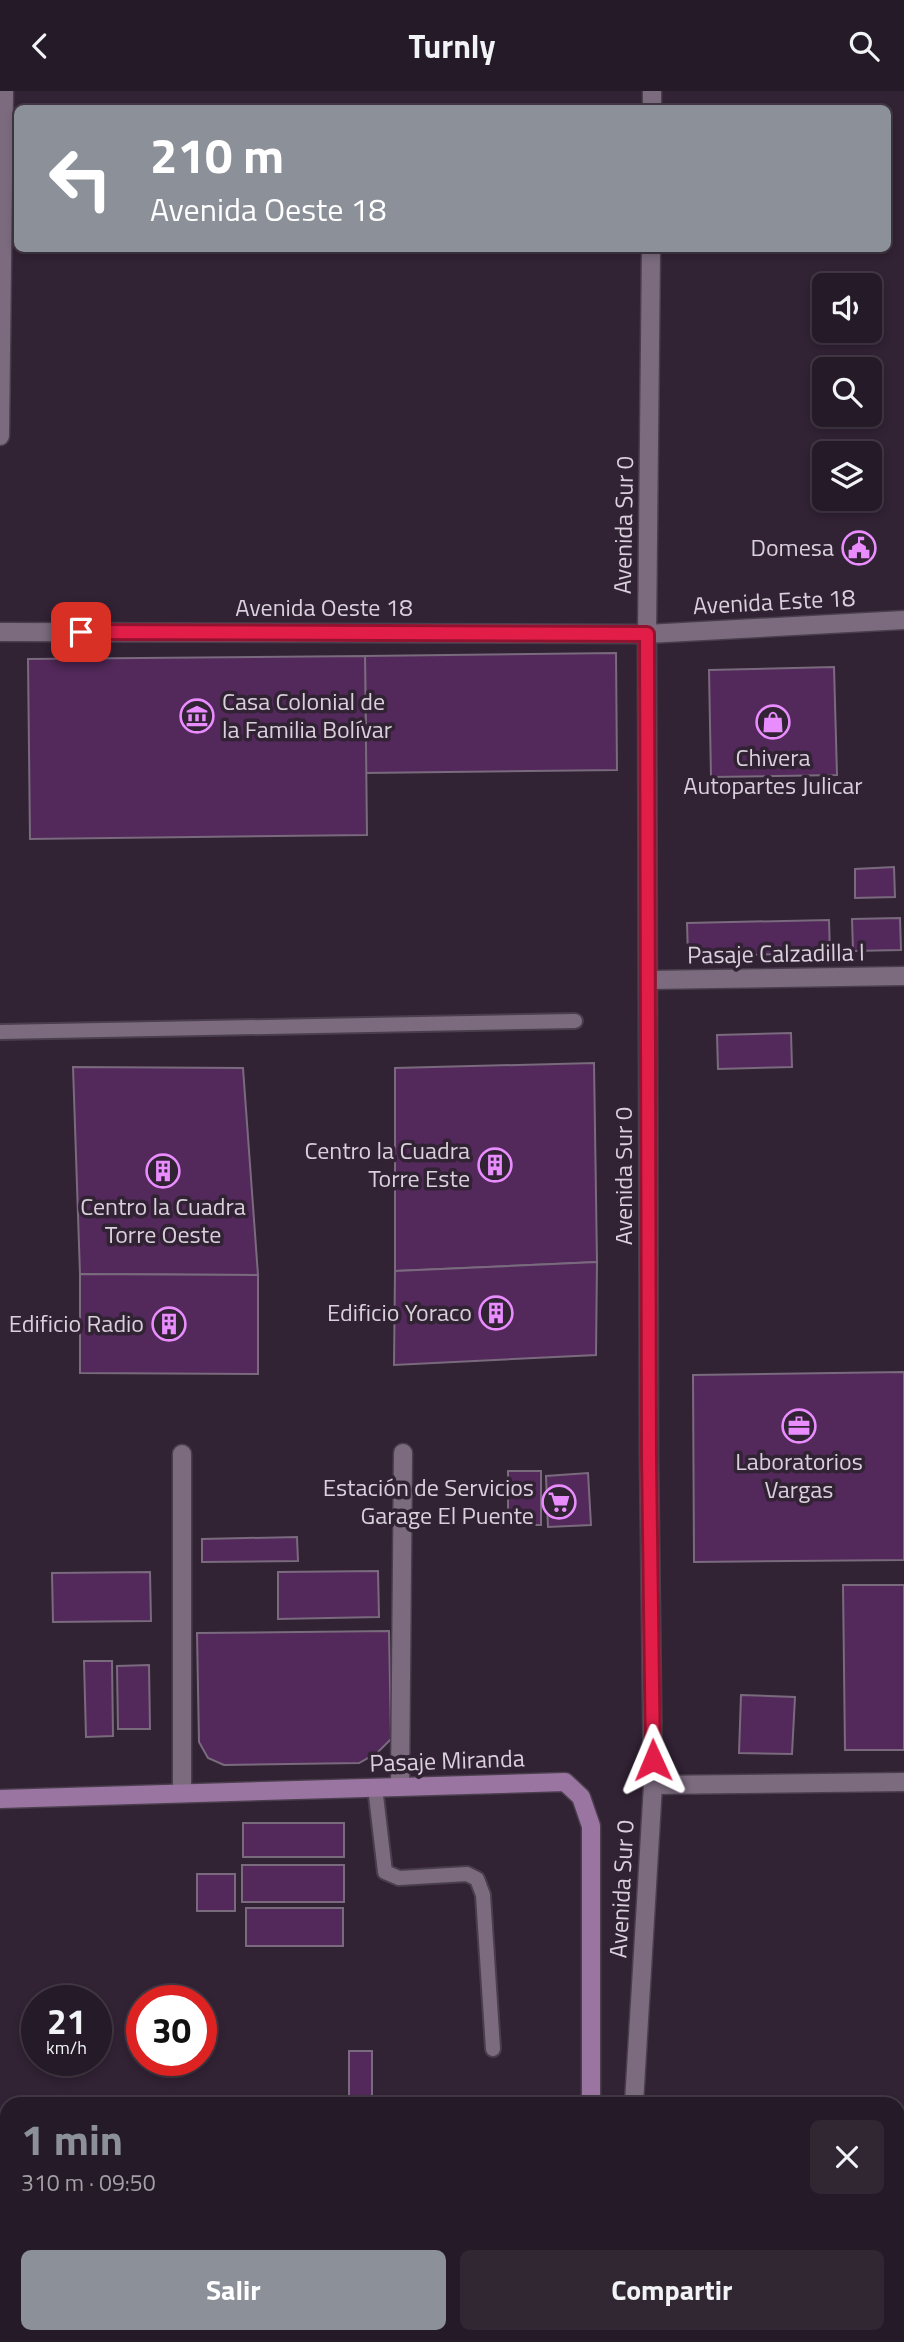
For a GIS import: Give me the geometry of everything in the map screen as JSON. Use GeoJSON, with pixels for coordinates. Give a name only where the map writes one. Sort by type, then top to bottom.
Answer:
{"type":"FeatureCollection","features":[{"type":"Feature","properties":{"kind":"main road","name":"Pasaje Miranda"},"geometry":{"type":"LineString","coordinates":[[0,1799],[565,1782],[581,1797],[591,1826],[591,2097]]}},
{"type":"Feature","properties":{"kind":"street"},"geometry":{"type":"LineString","coordinates":[[0,436],[4,91]]}},
{"type":"Feature","properties":{"kind":"street","name":"Avenida Sur 0"},"geometry":{"type":"LineString","coordinates":[[634,2097],[653,1785],[649,1458],[647,634],[651,252]]}},
{"type":"Feature","properties":{"kind":"street","name":"Avenida Este 18"},"geometry":{"type":"LineString","coordinates":[[647,634],[904,620]]}},
{"type":"Feature","properties":{"kind":"street","name":"Avenida Oeste 18"},"geometry":{"type":"LineString","coordinates":[[0,632],[647,634]]}},
{"type":"Feature","properties":{"kind":"street","name":"Pasaje Calzadilla I"},"geometry":{"type":"LineString","coordinates":[[649,980],[904,976]]}},
{"type":"Feature","properties":{"kind":"street"},"geometry":{"type":"LineString","coordinates":[[400,1787],[403,1453]]}},
{"type":"Feature","properties":{"kind":"street"},"geometry":{"type":"LineString","coordinates":[[182,1454],[182,1793]]}},
{"type":"Feature","properties":{"kind":"street"},"geometry":{"type":"LineString","coordinates":[[653,1785],[904,1781]]}},
{"type":"Feature","properties":{"kind":"lane"},"geometry":{"type":"LineString","coordinates":[[0,1032],[575,1021]]}},
{"type":"Feature","properties":{"kind":"lane"},"geometry":{"type":"LineString","coordinates":[[375,1787],[385,1872],[399,1878],[467,1874],[477,1879],[483,1895],[493,2049]]}},
{"type":"Feature","properties":{"kind":"building"},"geometry":{"type":"Polygon","coordinates":[[[616,653],[617,770],[366,773],[365,656],[616,653]]]}},
{"type":"Feature","properties":{"kind":"building","name":"Casa Colonial de la Familia Bolívar"},"geometry":{"type":"Polygon","coordinates":[[[365,656],[367,835],[30,839],[28,659],[365,656]]]}},
{"type":"Feature","properties":{"kind":"building","name":"Chivera Autopartes Julicar"},"geometry":{"type":"Polygon","coordinates":[[[834,667],[837,775],[711,777],[709,670],[834,667]]]}},
{"type":"Feature","properties":{"kind":"building"},"geometry":{"type":"Polygon","coordinates":[[[894,867],[895,897],[855,898],[855,869],[894,867]]]}},
{"type":"Feature","properties":{"kind":"building"},"geometry":{"type":"Polygon","coordinates":[[[900,918],[901,950],[853,951],[852,919],[900,918]]]}},
{"type":"Feature","properties":{"kind":"building"},"geometry":{"type":"Polygon","coordinates":[[[829,920],[830,953],[688,956],[687,923],[829,920]]]}},
{"type":"Feature","properties":{"kind":"building"},"geometry":{"type":"Polygon","coordinates":[[[791,1033],[792,1067],[718,1069],[717,1035],[791,1033]]]}},
{"type":"Feature","properties":{"kind":"building","name":"Centro la Cuadra Torre Este"},"geometry":{"type":"Polygon","coordinates":[[[594,1063],[597,1262],[395,1271],[395,1068],[594,1063]]]}},
{"type":"Feature","properties":{"kind":"building","name":"Centro la Cuadra Torre Oeste"},"geometry":{"type":"Polygon","coordinates":[[[73,1067],[243,1068],[258,1275],[80,1274],[73,1067]]]}},
{"type":"Feature","properties":{"kind":"building","name":"Edificio Yoraco"},"geometry":{"type":"Polygon","coordinates":[[[597,1262],[596,1355],[394,1365],[395,1271],[597,1262]]]}},
{"type":"Feature","properties":{"kind":"building","name":"Edificio Radio"},"geometry":{"type":"Polygon","coordinates":[[[80,1274],[258,1275],[258,1374],[80,1373],[80,1274]]]}},
{"type":"Feature","properties":{"kind":"building","name":"Laboratorios Vargas"},"geometry":{"type":"Polygon","coordinates":[[[904,1372],[904,1560],[694,1562],[693,1375],[904,1372]]]}},
{"type":"Feature","properties":{"kind":"building","name":"Estación de Servicios Garage El Puente"},"geometry":{"type":"Polygon","coordinates":[[[508,1471],[541,1471],[541,1525],[508,1525],[508,1471]]]}},
{"type":"Feature","properties":{"kind":"building"},"geometry":{"type":"Polygon","coordinates":[[[588,1473],[591,1525],[548,1527],[546,1476],[588,1473]]]}},
{"type":"Feature","properties":{"kind":"building"},"geometry":{"type":"Polygon","coordinates":[[[297,1537],[298,1561],[202,1562],[202,1539],[297,1537]]]}},
{"type":"Feature","properties":{"kind":"building"},"geometry":{"type":"Polygon","coordinates":[[[378,1571],[379,1617],[278,1619],[278,1572],[378,1571]]]}},
{"type":"Feature","properties":{"kind":"building"},"geometry":{"type":"Polygon","coordinates":[[[150,1572],[151,1621],[53,1622],[52,1573],[150,1572]]]}},
{"type":"Feature","properties":{"kind":"building"},"geometry":{"type":"Polygon","coordinates":[[[843,1585],[904,1585],[904,1750],[845,1750],[843,1585]]]}},
{"type":"Feature","properties":{"kind":"building"},"geometry":{"type":"Polygon","coordinates":[[[389,1631],[391,1739],[377,1753],[359,1763],[224,1765],[208,1758],[199,1742],[197,1633],[389,1631]]]}},
{"type":"Feature","properties":{"kind":"building"},"geometry":{"type":"Polygon","coordinates":[[[84,1661],[112,1661],[113,1736],[86,1737],[84,1661]]]}},
{"type":"Feature","properties":{"kind":"building"},"geometry":{"type":"Polygon","coordinates":[[[149,1665],[150,1729],[118,1729],[117,1666],[149,1665]]]}},
{"type":"Feature","properties":{"kind":"building"},"geometry":{"type":"Polygon","coordinates":[[[741,1695],[795,1697],[792,1754],[739,1753],[741,1695]]]}},
{"type":"Feature","properties":{"kind":"building"},"geometry":{"type":"Polygon","coordinates":[[[243,1823],[344,1823],[344,1857],[243,1857],[243,1823]]]}},
{"type":"Feature","properties":{"kind":"building"},"geometry":{"type":"Polygon","coordinates":[[[242,1865],[344,1865],[344,1902],[242,1902],[242,1865]]]}},
{"type":"Feature","properties":{"kind":"building"},"geometry":{"type":"Polygon","coordinates":[[[197,1874],[235,1874],[235,1911],[197,1911],[197,1874]]]}},
{"type":"Feature","properties":{"kind":"building"},"geometry":{"type":"Polygon","coordinates":[[[246,1908],[343,1908],[343,1946],[246,1946],[246,1908]]]}},
{"type":"Feature","properties":{"kind":"building"},"geometry":{"type":"Polygon","coordinates":[[[349,2051],[372,2051],[372,2097],[349,2097],[349,2051]]]}},
{"type":"Feature","properties":{"kind":"place","name":"Domesa"},"geometry":{"type":"Point","coordinates":[859,548]}},
{"type":"Feature","properties":{"kind":"place","name":"Casa Colonial de la Familia Bolívar"},"geometry":{"type":"Point","coordinates":[197,716]}},
{"type":"Feature","properties":{"kind":"place","name":"Chivera Autopartes Julicar"},"geometry":{"type":"Point","coordinates":[773,722]}},
{"type":"Feature","properties":{"kind":"place","name":"Centro la Cuadra Torre Este"},"geometry":{"type":"Point","coordinates":[495,1165]}},
{"type":"Feature","properties":{"kind":"place","name":"Centro la Cuadra Torre Oeste"},"geometry":{"type":"Point","coordinates":[163,1171]}},
{"type":"Feature","properties":{"kind":"place","name":"Edificio Yoraco"},"geometry":{"type":"Point","coordinates":[496,1313]}},
{"type":"Feature","properties":{"kind":"place","name":"Edificio Radio"},"geometry":{"type":"Point","coordinates":[169,1324]}},
{"type":"Feature","properties":{"kind":"place","name":"Laboratorios Vargas"},"geometry":{"type":"Point","coordinates":[799,1426]}},
{"type":"Feature","properties":{"kind":"place","name":"Estación de Servicios Garage El Puente"},"geometry":{"type":"Point","coordinates":[559,1502]}},
{"type":"Feature","properties":{"kind":"route"},"geometry":{"type":"LineString","coordinates":[[81,632],[647,634],[649,1458],[653,1760]]}}]}
